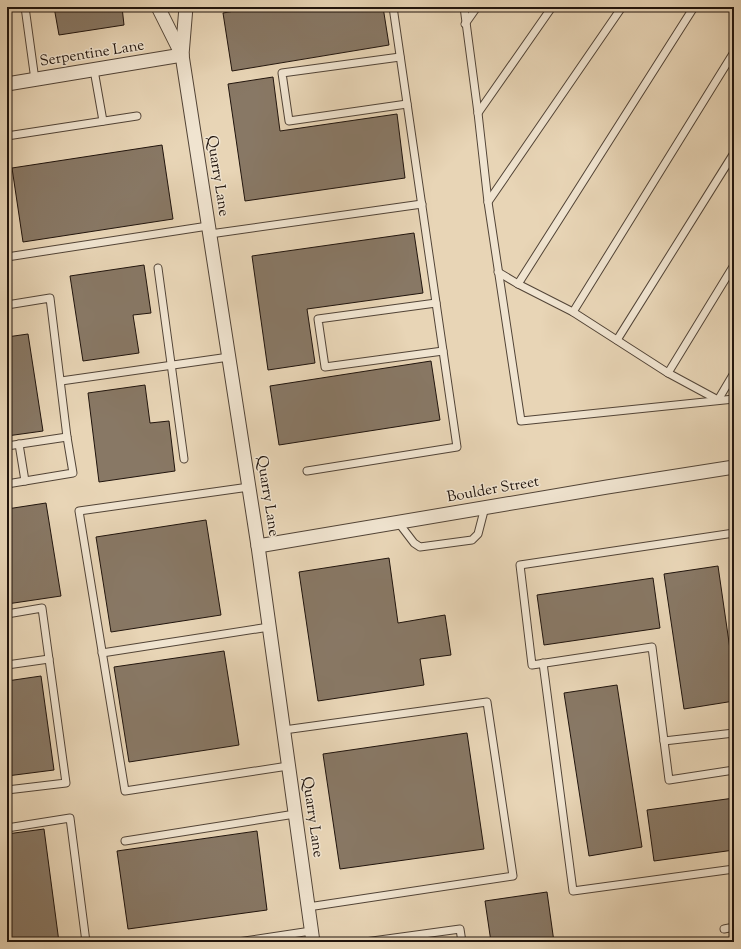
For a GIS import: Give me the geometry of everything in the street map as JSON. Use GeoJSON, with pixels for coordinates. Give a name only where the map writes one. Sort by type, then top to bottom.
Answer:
{"type":"FeatureCollection","features":[{"type":"Feature","properties":{"kind":"street","name":"Quarry Lane"},"geometry":{"type":"LineString","coordinates":[[158,7],[182,55]]}},
{"type":"Feature","properties":{"kind":"street","name":"Quarry Lane"},"geometry":{"type":"LineString","coordinates":[[186,7],[182,55],[258,546],[312,937]]}},
{"type":"Feature","properties":{"kind":"street","name":"Serpentine Lane"},"geometry":{"type":"LineString","coordinates":[[7,84],[182,55]]}},
{"type":"Feature","properties":{"kind":"street","name":"Boulder Street"},"geometry":{"type":"LineString","coordinates":[[258,546],[485,507],[734,467]]}},
{"type":"Feature","properties":{"kind":"lane"},"geometry":{"type":"LineString","coordinates":[[24,7],[35,80]]}},
{"type":"Feature","properties":{"kind":"lane"},"geometry":{"type":"LineString","coordinates":[[307,470],[457,447],[393,7]]}},
{"type":"Feature","properties":{"kind":"lane"},"geometry":{"type":"LineString","coordinates":[[464,7],[488,202],[520,421],[734,399]]}},
{"type":"Feature","properties":{"kind":"lane"},"geometry":{"type":"LineString","coordinates":[[465,24],[477,7]]}},
{"type":"Feature","properties":{"kind":"lane"},"geometry":{"type":"LineString","coordinates":[[478,113],[552,7]]}},
{"type":"Feature","properties":{"kind":"lane"},"geometry":{"type":"LineString","coordinates":[[488,202],[622,7]]}},
{"type":"Feature","properties":{"kind":"lane"},"geometry":{"type":"LineString","coordinates":[[518,284],[694,7]]}},
{"type":"Feature","properties":{"kind":"lane"},"geometry":{"type":"LineString","coordinates":[[573,312],[734,52]]}},
{"type":"Feature","properties":{"kind":"lane"},"geometry":{"type":"LineString","coordinates":[[400,57],[282,73],[290,121],[407,104]]}},
{"type":"Feature","properties":{"kind":"lane"},"geometry":{"type":"LineString","coordinates":[[94,70],[103,121]]}},
{"type":"Feature","properties":{"kind":"lane"},"geometry":{"type":"LineString","coordinates":[[7,136],[137,116]]}},
{"type":"Feature","properties":{"kind":"lane"},"geometry":{"type":"LineString","coordinates":[[617,340],[734,153]]}},
{"type":"Feature","properties":{"kind":"lane"},"geometry":{"type":"LineString","coordinates":[[7,257],[422,204]]}},
{"type":"Feature","properties":{"kind":"lane"},"geometry":{"type":"LineString","coordinates":[[668,373],[734,265]]}},
{"type":"Feature","properties":{"kind":"lane"},"geometry":{"type":"LineString","coordinates":[[158,268],[184,459]]}},
{"type":"Feature","properties":{"kind":"lane"},"geometry":{"type":"LineString","coordinates":[[498,272],[573,312],[668,373],[718,400]]}},
{"type":"Feature","properties":{"kind":"lane"},"geometry":{"type":"LineString","coordinates":[[7,305],[50,298],[67,437],[73,473],[7,484]]}},
{"type":"Feature","properties":{"kind":"lane"},"geometry":{"type":"LineString","coordinates":[[436,302],[318,319],[325,367],[443,351]]}},
{"type":"Feature","properties":{"kind":"lane"},"geometry":{"type":"LineString","coordinates":[[61,381],[229,357]]}},
{"type":"Feature","properties":{"kind":"lane"},"geometry":{"type":"LineString","coordinates":[[718,400],[734,373]]}},
{"type":"Feature","properties":{"kind":"lane"},"geometry":{"type":"LineString","coordinates":[[7,446],[67,437]]}},
{"type":"Feature","properties":{"kind":"lane"},"geometry":{"type":"LineString","coordinates":[[19,444],[24,481]]}},
{"type":"Feature","properties":{"kind":"lane"},"geometry":{"type":"LineString","coordinates":[[249,488],[79,511],[125,791],[288,766]]}},
{"type":"Feature","properties":{"kind":"lane"},"geometry":{"type":"LineString","coordinates":[[398,522],[414,543],[420,547],[472,540],[478,534],[485,507]]}},
{"type":"Feature","properties":{"kind":"lane"},"geometry":{"type":"LineString","coordinates":[[734,533],[520,565],[532,665],[652,647],[669,780],[734,770]]}},
{"type":"Feature","properties":{"kind":"lane"},"geometry":{"type":"LineString","coordinates":[[7,614],[42,608],[66,783],[7,790]]}},
{"type":"Feature","properties":{"kind":"lane"},"geometry":{"type":"LineString","coordinates":[[102,653],[269,627]]}},
{"type":"Feature","properties":{"kind":"lane"},"geometry":{"type":"LineString","coordinates":[[7,665],[50,660]]}},
{"type":"Feature","properties":{"kind":"lane"},"geometry":{"type":"LineString","coordinates":[[543,663],[573,891],[734,869]]}},
{"type":"Feature","properties":{"kind":"lane"},"geometry":{"type":"LineString","coordinates":[[284,730],[487,702],[513,876],[308,906]]}},
{"type":"Feature","properties":{"kind":"lane"},"geometry":{"type":"LineString","coordinates":[[664,742],[734,733]]}},
{"type":"Feature","properties":{"kind":"lane"},"geometry":{"type":"LineString","coordinates":[[126,841],[295,814]]}},
{"type":"Feature","properties":{"kind":"lane"},"geometry":{"type":"LineString","coordinates":[[7,828],[70,818],[86,942]]}},
{"type":"Feature","properties":{"kind":"lane"},"geometry":{"type":"LineString","coordinates":[[724,929],[734,927]]}},
{"type":"Feature","properties":{"kind":"lane"},"geometry":{"type":"LineString","coordinates":[[365,942],[460,929],[462,942]]}},
{"type":"Feature","properties":{"kind":"lane"},"geometry":{"type":"LineString","coordinates":[[238,942],[312,937]]}},
{"type":"Feature","properties":{"kind":"building"},"geometry":{"type":"Polygon","coordinates":[[[54,7],[122,7],[124,25],[59,35],[54,7]]]}},
{"type":"Feature","properties":{"kind":"building"},"geometry":{"type":"Polygon","coordinates":[[[257,7],[383,7],[389,45],[232,71],[223,13],[257,7]]]}},
{"type":"Feature","properties":{"kind":"building"},"geometry":{"type":"Polygon","coordinates":[[[273,77],[280,131],[397,114],[405,178],[245,201],[228,84],[273,77]]]}},
{"type":"Feature","properties":{"kind":"building"},"geometry":{"type":"Polygon","coordinates":[[[162,145],[173,219],[23,242],[12,168],[162,145]]]}},
{"type":"Feature","properties":{"kind":"building"},"geometry":{"type":"Polygon","coordinates":[[[414,233],[423,293],[307,309],[315,363],[268,370],[252,256],[414,233]]]}},
{"type":"Feature","properties":{"kind":"building"},"geometry":{"type":"Polygon","coordinates":[[[144,265],[151,313],[133,315],[139,353],[83,361],[70,276],[144,265]]]}},
{"type":"Feature","properties":{"kind":"building"},"geometry":{"type":"Polygon","coordinates":[[[28,334],[43,431],[7,436],[7,337],[28,334]]]}},
{"type":"Feature","properties":{"kind":"building"},"geometry":{"type":"Polygon","coordinates":[[[431,361],[440,420],[279,445],[270,386],[431,361]]]}},
{"type":"Feature","properties":{"kind":"building"},"geometry":{"type":"Polygon","coordinates":[[[145,385],[150,423],[169,421],[175,471],[99,482],[88,393],[145,385]]]}},
{"type":"Feature","properties":{"kind":"building"},"geometry":{"type":"Polygon","coordinates":[[[46,503],[61,596],[7,604],[7,509],[46,503]]]}},
{"type":"Feature","properties":{"kind":"building"},"geometry":{"type":"Polygon","coordinates":[[[206,520],[221,615],[111,632],[96,537],[206,520]]]}},
{"type":"Feature","properties":{"kind":"building"},"geometry":{"type":"Polygon","coordinates":[[[389,558],[398,623],[445,615],[451,655],[420,659],[424,685],[318,701],[299,572],[389,558]]]}},
{"type":"Feature","properties":{"kind":"building"},"geometry":{"type":"Polygon","coordinates":[[[718,566],[734,677],[734,701],[684,709],[664,574],[718,566]]]}},
{"type":"Feature","properties":{"kind":"building"},"geometry":{"type":"Polygon","coordinates":[[[653,578],[660,628],[544,645],[537,595],[653,578]]]}},
{"type":"Feature","properties":{"kind":"building"},"geometry":{"type":"Polygon","coordinates":[[[224,651],[239,745],[129,762],[114,667],[224,651]]]}},
{"type":"Feature","properties":{"kind":"building"},"geometry":{"type":"Polygon","coordinates":[[[41,676],[54,770],[7,776],[7,681],[41,676]]]}},
{"type":"Feature","properties":{"kind":"building"},"geometry":{"type":"Polygon","coordinates":[[[617,685],[642,847],[589,856],[564,693],[617,685]]]}},
{"type":"Feature","properties":{"kind":"building"},"geometry":{"type":"Polygon","coordinates":[[[467,733],[484,849],[340,869],[323,754],[467,733]]]}},
{"type":"Feature","properties":{"kind":"building"},"geometry":{"type":"Polygon","coordinates":[[[734,798],[734,850],[654,861],[647,810],[734,798]]]}},
{"type":"Feature","properties":{"kind":"building"},"geometry":{"type":"Polygon","coordinates":[[[44,829],[59,942],[7,942],[7,834],[44,829]]]}},
{"type":"Feature","properties":{"kind":"building"},"geometry":{"type":"Polygon","coordinates":[[[257,831],[267,910],[128,929],[117,851],[257,831]]]}},
{"type":"Feature","properties":{"kind":"building"},"geometry":{"type":"Polygon","coordinates":[[[547,892],[554,942],[491,942],[485,901],[547,892]]]}}]}
